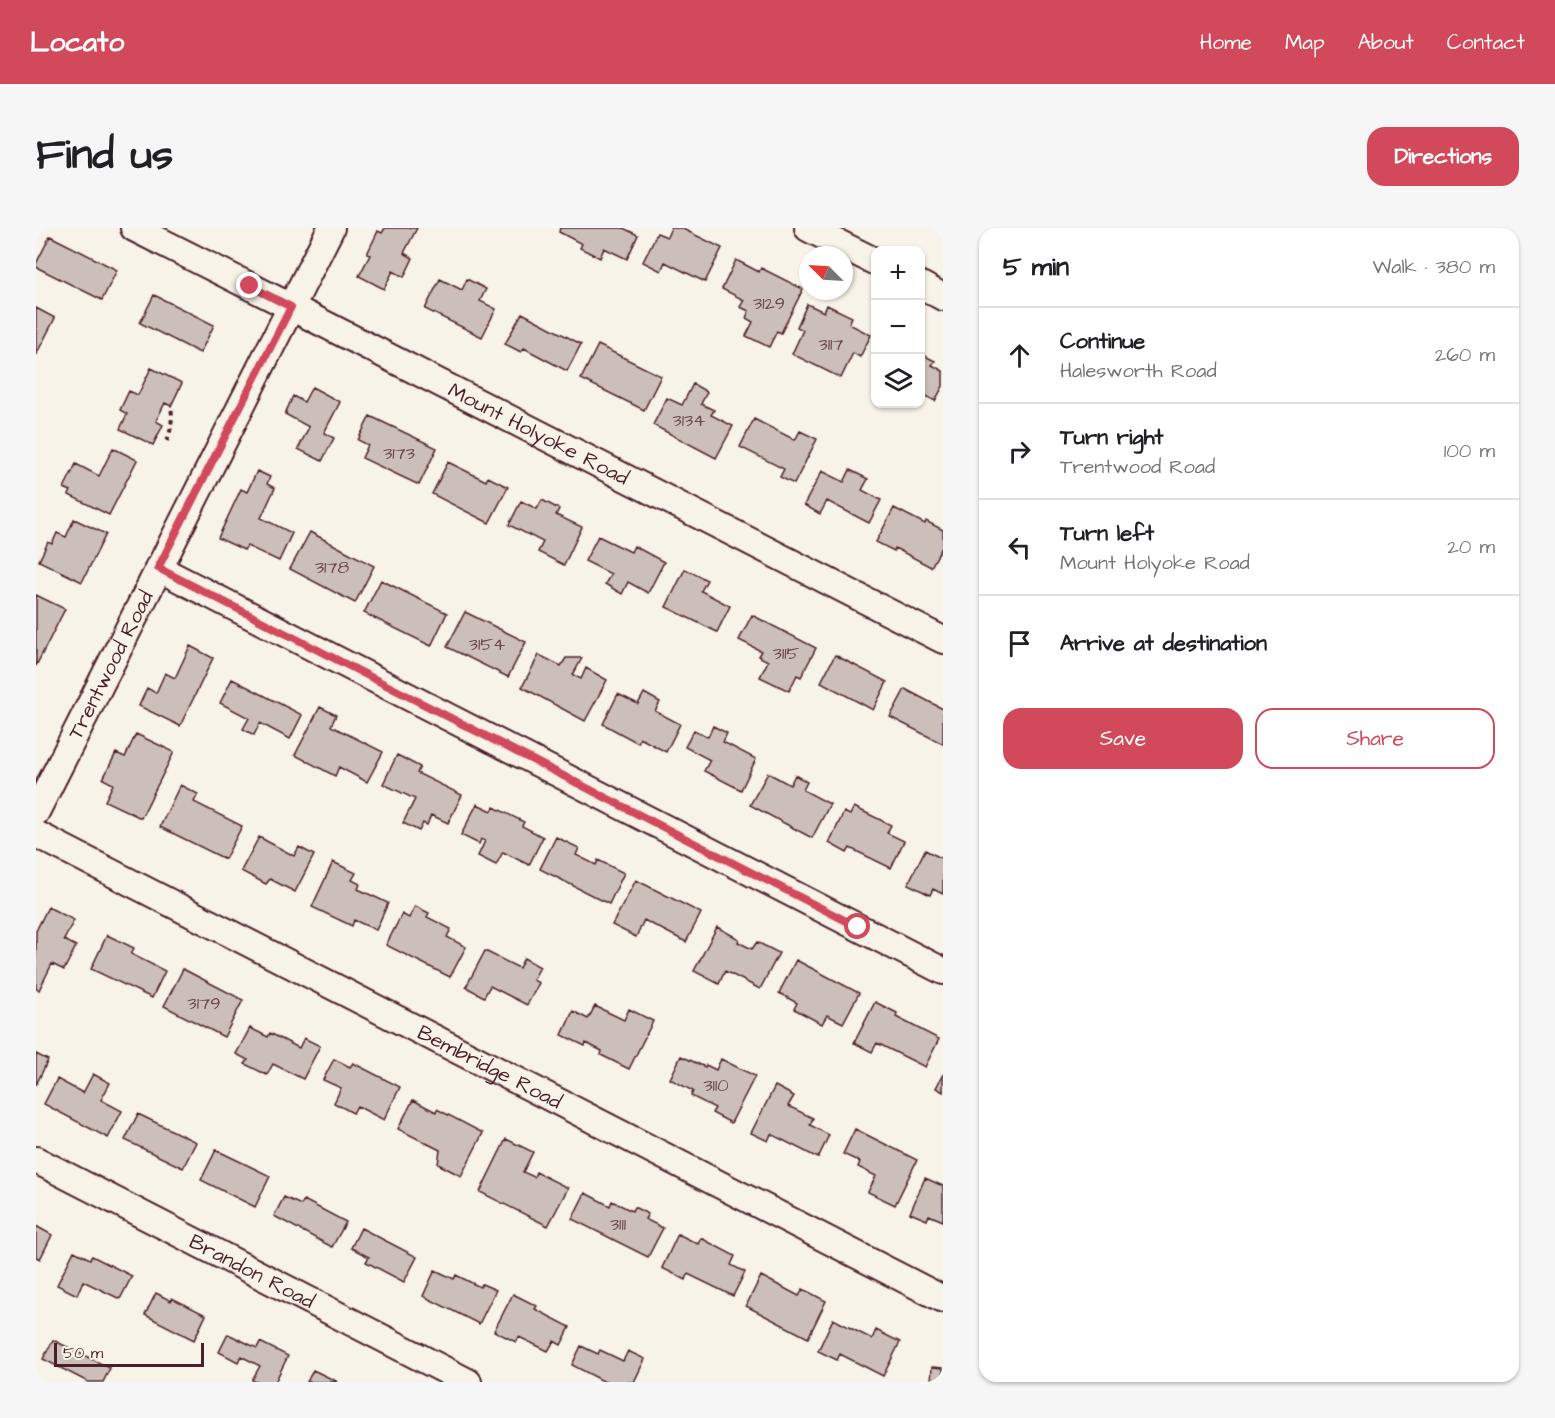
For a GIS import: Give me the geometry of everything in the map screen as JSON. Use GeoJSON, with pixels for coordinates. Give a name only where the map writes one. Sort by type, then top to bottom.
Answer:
{"type":"FeatureCollection","features":[{"type":"Feature","properties":{"kind":"street","name":"Mount Holyoke Road"},"geometry":{"type":"LineString","coordinates":[[134,228],[943,640]]}},
{"type":"Feature","properties":{"kind":"street","name":"Trentwood Road"},"geometry":{"type":"LineString","coordinates":[[36,812],[331,228]]}},
{"type":"Feature","properties":{"kind":"street"},"geometry":{"type":"LineString","coordinates":[[808,228],[871,260]]}},
{"type":"Feature","properties":{"kind":"street"},"geometry":{"type":"LineString","coordinates":[[925,287],[943,297]]}},
{"type":"Feature","properties":{"kind":"street"},"geometry":{"type":"LineString","coordinates":[[158,568],[943,971]]}},
{"type":"Feature","properties":{"kind":"street","name":"Bembridge Road"},"geometry":{"type":"LineString","coordinates":[[36,834],[943,1299]]}},
{"type":"Feature","properties":{"kind":"street","name":"Brandon Road"},"geometry":{"type":"LineString","coordinates":[[36,1160],[468,1382]]}},
{"type":"Feature","properties":{"kind":"path"},"geometry":{"type":"LineString","coordinates":[[167,441],[171,429],[171,406]]}},
{"type":"Feature","properties":{"kind":"building"},"geometry":{"type":"Polygon","coordinates":[[[385,228],[417,228],[404,253],[413,258],[404,277],[393,271],[384,289],[359,276],[370,255],[367,254],[378,231],[382,233],[385,228]]]}},
{"type":"Feature","properties":{"kind":"building"},"geometry":{"type":"Polygon","coordinates":[[[560,228],[623,228],[638,235],[627,259],[604,248],[600,258],[580,248],[582,244],[559,232],[560,228]]]}},
{"type":"Feature","properties":{"kind":"building"},"geometry":{"type":"Polygon","coordinates":[[[671,228],[681,228],[722,248],[705,282],[665,262],[661,271],[643,262],[657,233],[667,237],[671,228]]]}},
{"type":"Feature","properties":{"kind":"building"},"geometry":{"type":"Polygon","coordinates":[[[50,236],[117,270],[102,300],[36,267],[50,236]]]}},
{"type":"Feature","properties":{"kind":"building"},"geometry":{"type":"Polygon","coordinates":[[[736,260],[759,272],[761,268],[799,287],[799,297],[781,333],[777,331],[769,347],[746,336],[753,322],[746,318],[749,311],[740,307],[744,300],[722,289],[736,260]]]}},
{"type":"Feature","properties":{"kind":"building"},"geometry":{"type":"Polygon","coordinates":[[[440,279],[462,290],[467,279],[486,289],[480,301],[496,309],[482,337],[425,309],[440,279]]]}},
{"type":"Feature","properties":{"kind":"building"},"geometry":{"type":"Polygon","coordinates":[[[154,295],[214,325],[200,353],[140,323],[154,295]]]}},
{"type":"Feature","properties":{"kind":"building"},"geometry":{"type":"Polygon","coordinates":[[[807,304],[824,312],[827,305],[852,317],[849,324],[871,335],[860,357],[853,353],[841,378],[792,354],[803,330],[797,327],[807,304]]]}},
{"type":"Feature","properties":{"kind":"building"},"geometry":{"type":"Polygon","coordinates":[[[36,308],[55,318],[36,355],[36,308]]]}},
{"type":"Feature","properties":{"kind":"building"},"geometry":{"type":"Polygon","coordinates":[[[522,313],[581,344],[567,371],[524,348],[521,352],[505,344],[522,313]]]}},
{"type":"Feature","properties":{"kind":"building"},"geometry":{"type":"Polygon","coordinates":[[[598,345],[661,376],[644,410],[581,379],[598,345]]]}},
{"type":"Feature","properties":{"kind":"building"},"geometry":{"type":"Polygon","coordinates":[[[925,356],[935,361],[932,365],[943,371],[943,386],[935,401],[925,395],[925,356]]]}},
{"type":"Feature","properties":{"kind":"building"},"geometry":{"type":"Polygon","coordinates":[[[151,368],[182,383],[171,406],[165,403],[156,421],[163,425],[153,445],[120,429],[127,414],[120,410],[129,391],[138,395],[151,368]]]}},
{"type":"Feature","properties":{"kind":"building"},"geometry":{"type":"Polygon","coordinates":[[[693,384],[707,392],[701,404],[714,410],[711,415],[733,426],[716,458],[653,425],[667,398],[682,405],[693,384]]]}},
{"type":"Feature","properties":{"kind":"building"},"geometry":{"type":"Polygon","coordinates":[[[312,387],[340,402],[324,433],[334,438],[322,461],[298,449],[309,427],[285,414],[293,396],[304,402],[312,387]]]}},
{"type":"Feature","properties":{"kind":"building"},"geometry":{"type":"Polygon","coordinates":[[[370,416],[437,448],[419,485],[362,458],[368,445],[358,440],[370,416]]]}},
{"type":"Feature","properties":{"kind":"building"},"geometry":{"type":"Polygon","coordinates":[[[754,419],[795,440],[800,431],[817,439],[794,484],[780,477],[784,469],[740,447],[754,419]]]}},
{"type":"Feature","properties":{"kind":"building"},"geometry":{"type":"Polygon","coordinates":[[[113,448],[137,460],[109,515],[69,495],[71,491],[64,488],[76,464],[99,476],[113,448]]]}},
{"type":"Feature","properties":{"kind":"building"},"geometry":{"type":"Polygon","coordinates":[[[448,462],[486,481],[488,477],[508,487],[489,523],[432,494],[448,462]]]}},
{"type":"Feature","properties":{"kind":"building"},"geometry":{"type":"Polygon","coordinates":[[[850,470],[868,479],[862,490],[881,500],[869,523],[827,501],[820,514],[804,505],[822,471],[844,482],[850,470]]]}},
{"type":"Feature","properties":{"kind":"building"},"geometry":{"type":"Polygon","coordinates":[[[257,471],[270,477],[267,484],[275,488],[261,518],[292,533],[279,561],[247,546],[244,550],[218,538],[241,489],[247,492],[257,471]]]}},
{"type":"Feature","properties":{"kind":"building"},"geometry":{"type":"Polygon","coordinates":[[[542,500],[559,509],[556,515],[582,527],[564,565],[538,552],[543,542],[509,525],[521,501],[537,509],[542,500]]]}},
{"type":"Feature","properties":{"kind":"building"},"geometry":{"type":"Polygon","coordinates":[[[894,508],[925,524],[926,521],[943,530],[943,545],[931,567],[895,548],[894,551],[876,542],[894,508]]]}},
{"type":"Feature","properties":{"kind":"building"},"geometry":{"type":"Polygon","coordinates":[[[74,519],[106,534],[82,582],[39,561],[48,542],[52,544],[57,533],[66,537],[74,519]]]}},
{"type":"Feature","properties":{"kind":"building"},"geometry":{"type":"Polygon","coordinates":[[[310,532],[374,566],[355,603],[290,569],[310,532]]]}},
{"type":"Feature","properties":{"kind":"building"},"geometry":{"type":"Polygon","coordinates":[[[598,536],[631,552],[634,546],[664,562],[648,593],[628,582],[622,594],[605,584],[611,574],[585,561],[598,536]]]}},
{"type":"Feature","properties":{"kind":"building"},"geometry":{"type":"Polygon","coordinates":[[[685,569],[707,580],[701,591],[730,606],[717,632],[666,607],[685,569]]]}},
{"type":"Feature","properties":{"kind":"building"},"geometry":{"type":"Polygon","coordinates":[[[381,580],[447,613],[431,646],[364,613],[381,580]]]}},
{"type":"Feature","properties":{"kind":"building"},"geometry":{"type":"Polygon","coordinates":[[[36,595],[65,609],[36,666],[36,595]]]}},
{"type":"Feature","properties":{"kind":"building"},"geometry":{"type":"Polygon","coordinates":[[[465,612],[526,642],[508,677],[447,647],[465,612]]]}},
{"type":"Feature","properties":{"kind":"building"},"geometry":{"type":"Polygon","coordinates":[[[752,615],[816,648],[801,677],[797,675],[789,691],[760,677],[768,661],[758,656],[761,651],[739,640],[752,615]]]}},
{"type":"Feature","properties":{"kind":"building"},"geometry":{"type":"Polygon","coordinates":[[[190,646],[213,658],[180,726],[139,706],[147,688],[156,693],[165,673],[175,678],[190,646]]]}},
{"type":"Feature","properties":{"kind":"building"},"geometry":{"type":"Polygon","coordinates":[[[539,655],[561,666],[566,658],[582,658],[573,675],[581,679],[586,668],[607,680],[585,721],[522,687],[539,655]]]}},
{"type":"Feature","properties":{"kind":"building"},"geometry":{"type":"Polygon","coordinates":[[[835,655],[887,682],[873,710],[821,682],[835,655]]]}},
{"type":"Feature","properties":{"kind":"building"},"geometry":{"type":"Polygon","coordinates":[[[232,679],[302,715],[290,739],[260,723],[254,735],[243,729],[249,718],[220,703],[232,679]]]}},
{"type":"Feature","properties":{"kind":"building"},"geometry":{"type":"Polygon","coordinates":[[[905,689],[943,709],[943,744],[890,717],[905,689]]]}},
{"type":"Feature","properties":{"kind":"building"},"geometry":{"type":"Polygon","coordinates":[[[644,693],[660,702],[655,711],[680,724],[666,752],[640,738],[638,743],[603,724],[618,694],[638,704],[644,693]]]}},
{"type":"Feature","properties":{"kind":"building"},"geometry":{"type":"Polygon","coordinates":[[[320,707],[336,715],[331,726],[383,752],[367,782],[339,767],[335,776],[295,755],[320,707]]]}},
{"type":"Feature","properties":{"kind":"building"},"geometry":{"type":"Polygon","coordinates":[[[713,726],[727,733],[723,742],[756,759],[741,790],[704,771],[710,760],[685,747],[694,730],[708,737],[713,726]]]}},
{"type":"Feature","properties":{"kind":"building"},"geometry":{"type":"Polygon","coordinates":[[[136,734],[174,752],[141,818],[105,801],[113,784],[103,779],[116,753],[125,757],[136,734]]]}},
{"type":"Feature","properties":{"kind":"building"},"geometry":{"type":"Polygon","coordinates":[[[397,755],[420,767],[417,773],[462,795],[448,823],[431,815],[427,825],[423,823],[419,831],[403,823],[415,799],[383,784],[397,755]]]}},
{"type":"Feature","properties":{"kind":"building"},"geometry":{"type":"Polygon","coordinates":[[[768,773],[790,785],[795,775],[807,782],[803,790],[830,804],[812,838],[750,805],[768,773]]]}},
{"type":"Feature","properties":{"kind":"building"},"geometry":{"type":"Polygon","coordinates":[[[180,785],[198,794],[194,802],[242,826],[225,859],[160,827],[180,785]]]}},
{"type":"Feature","properties":{"kind":"building"},"geometry":{"type":"Polygon","coordinates":[[[477,804],[492,811],[494,807],[524,822],[522,826],[543,837],[529,865],[503,852],[496,865],[478,856],[485,841],[481,839],[479,844],[461,835],[477,804]]]}},
{"type":"Feature","properties":{"kind":"building"},"geometry":{"type":"Polygon","coordinates":[[[854,807],[891,825],[887,833],[904,841],[891,868],[850,848],[847,853],[829,843],[844,812],[850,815],[854,807]]]}},
{"type":"Feature","properties":{"kind":"building"},"geometry":{"type":"Polygon","coordinates":[[[259,837],[294,856],[299,847],[314,855],[295,892],[270,879],[266,884],[241,871],[259,837]]]}},
{"type":"Feature","properties":{"kind":"building"},"geometry":{"type":"Polygon","coordinates":[[[556,837],[579,848],[576,855],[596,865],[598,860],[624,873],[609,904],[540,869],[556,837]]]}},
{"type":"Feature","properties":{"kind":"building"},"geometry":{"type":"Polygon","coordinates":[[[925,850],[943,859],[943,894],[933,889],[930,895],[908,884],[925,850]]]}},
{"type":"Feature","properties":{"kind":"building"},"geometry":{"type":"Polygon","coordinates":[[[333,862],[356,873],[352,880],[360,884],[358,889],[388,903],[376,930],[354,920],[352,926],[312,907],[333,862]]]}},
{"type":"Feature","properties":{"kind":"building"},"geometry":{"type":"Polygon","coordinates":[[[636,880],[701,913],[686,942],[644,920],[636,937],[612,925],[636,880]]]}},
{"type":"Feature","properties":{"kind":"building"},"geometry":{"type":"Polygon","coordinates":[[[415,906],[429,913],[427,917],[451,929],[447,937],[466,947],[450,977],[386,945],[402,914],[409,918],[415,906]]]}},
{"type":"Feature","properties":{"kind":"building"},"geometry":{"type":"Polygon","coordinates":[[[48,907],[74,920],[64,940],[76,946],[64,970],[52,964],[39,990],[36,989],[36,931],[48,907]]]}},
{"type":"Feature","properties":{"kind":"building"},"geometry":{"type":"Polygon","coordinates":[[[717,927],[752,949],[757,942],[779,953],[760,989],[725,971],[719,984],[694,971],[717,927]]]}},
{"type":"Feature","properties":{"kind":"building"},"geometry":{"type":"Polygon","coordinates":[[[107,935],[134,948],[131,954],[165,971],[152,998],[91,969],[107,935]]]}},
{"type":"Feature","properties":{"kind":"building"},"geometry":{"type":"Polygon","coordinates":[[[485,951],[519,968],[524,958],[540,967],[533,980],[539,983],[527,1005],[490,986],[484,997],[466,987],[485,951]]]}},
{"type":"Feature","properties":{"kind":"building"},"geometry":{"type":"Polygon","coordinates":[[[796,960],[859,993],[843,1023],[827,1015],[822,1024],[794,1009],[797,1003],[779,993],[796,960]]]}},
{"type":"Feature","properties":{"kind":"building"},"geometry":{"type":"Polygon","coordinates":[[[183,969],[243,1000],[224,1037],[164,1006],[183,969]]]}},
{"type":"Feature","properties":{"kind":"building"},"geometry":{"type":"Polygon","coordinates":[[[875,1002],[897,1013],[896,1017],[939,1039],[925,1067],[877,1043],[872,1052],[854,1043],[875,1002]]]}},
{"type":"Feature","properties":{"kind":"building"},"geometry":{"type":"Polygon","coordinates":[[[595,1006],[624,1020],[629,1009],[653,1021],[629,1069],[601,1055],[602,1051],[562,1035],[573,1011],[588,1019],[595,1006]]]}},
{"type":"Feature","properties":{"kind":"building"},"geometry":{"type":"Polygon","coordinates":[[[250,1028],[268,1037],[270,1033],[299,1048],[304,1038],[320,1046],[303,1079],[273,1064],[267,1075],[245,1064],[248,1060],[236,1054],[250,1028]]]}},
{"type":"Feature","properties":{"kind":"building"},"geometry":{"type":"Polygon","coordinates":[[[36,1054],[48,1060],[36,1085],[36,1054]]]}},
{"type":"Feature","properties":{"kind":"building"},"geometry":{"type":"Polygon","coordinates":[[[681,1056],[716,1070],[721,1059],[755,1076],[731,1123],[712,1113],[715,1108],[691,1096],[693,1091],[670,1079],[681,1056]]]}},
{"type":"Feature","properties":{"kind":"building"},"geometry":{"type":"Polygon","coordinates":[[[334,1059],[350,1067],[353,1063],[400,1087],[384,1120],[357,1106],[353,1113],[334,1103],[341,1088],[323,1080],[334,1059]]]}},
{"type":"Feature","properties":{"kind":"building"},"geometry":{"type":"Polygon","coordinates":[[[93,1074],[110,1083],[101,1100],[122,1111],[108,1138],[44,1104],[57,1079],[83,1093],[93,1074]]]}},
{"type":"Feature","properties":{"kind":"building"},"geometry":{"type":"Polygon","coordinates":[[[943,1074],[943,1092],[936,1088],[943,1074]]]}},
{"type":"Feature","properties":{"kind":"building"},"geometry":{"type":"Polygon","coordinates":[[[775,1086],[794,1096],[788,1106],[813,1118],[810,1125],[829,1135],[818,1158],[771,1134],[768,1141],[751,1133],[775,1086]]]}},
{"type":"Feature","properties":{"kind":"building"},"geometry":{"type":"Polygon","coordinates":[[[413,1100],[436,1112],[437,1109],[483,1133],[461,1176],[438,1164],[440,1150],[398,1129],[413,1100]]]}},
{"type":"Feature","properties":{"kind":"building"},"geometry":{"type":"Polygon","coordinates":[[[138,1114],[196,1142],[183,1168],[125,1140],[138,1114]]]}},
{"type":"Feature","properties":{"kind":"building"},"geometry":{"type":"Polygon","coordinates":[[[855,1129],[917,1160],[895,1205],[868,1192],[876,1176],[858,1167],[860,1162],[843,1154],[855,1129]]]}},
{"type":"Feature","properties":{"kind":"building"},"geometry":{"type":"Polygon","coordinates":[[[506,1139],[533,1152],[523,1172],[534,1177],[536,1172],[568,1188],[548,1226],[480,1192],[506,1139]]]}},
{"type":"Feature","properties":{"kind":"building"},"geometry":{"type":"Polygon","coordinates":[[[216,1150],[270,1176],[255,1207],[201,1180],[216,1150]]]}},
{"type":"Feature","properties":{"kind":"building"},"geometry":{"type":"Polygon","coordinates":[[[925,1178],[943,1186],[943,1221],[929,1215],[927,1220],[910,1213],[925,1178]]]}},
{"type":"Feature","properties":{"kind":"building"},"geometry":{"type":"Polygon","coordinates":[[[585,1193],[610,1206],[612,1201],[632,1211],[634,1207],[648,1214],[645,1219],[663,1228],[648,1257],[572,1219],[585,1193]]]}},
{"type":"Feature","properties":{"kind":"building"},"geometry":{"type":"Polygon","coordinates":[[[284,1197],[301,1205],[304,1200],[346,1222],[332,1247],[274,1216],[284,1197]]]}},
{"type":"Feature","properties":{"kind":"building"},"geometry":{"type":"Polygon","coordinates":[[[36,1226],[52,1235],[40,1259],[36,1257],[36,1226]]]}},
{"type":"Feature","properties":{"kind":"building"},"geometry":{"type":"Polygon","coordinates":[[[361,1228],[417,1257],[404,1282],[366,1262],[369,1257],[351,1248],[361,1228]]]}},
{"type":"Feature","properties":{"kind":"building"},"geometry":{"type":"Polygon","coordinates":[[[678,1234],[698,1244],[701,1238],[735,1256],[731,1265],[745,1272],[733,1296],[688,1274],[686,1280],[662,1268],[678,1234]]]}},
{"type":"Feature","properties":{"kind":"building"},"geometry":{"type":"Polygon","coordinates":[[[74,1251],[90,1259],[92,1256],[132,1276],[120,1299],[83,1281],[77,1295],[57,1285],[74,1251]]]}},
{"type":"Feature","properties":{"kind":"building"},"geometry":{"type":"Polygon","coordinates":[[[435,1270],[454,1279],[456,1275],[480,1287],[482,1284],[496,1290],[479,1324],[423,1296],[435,1270]]]}},
{"type":"Feature","properties":{"kind":"building"},"geometry":{"type":"Polygon","coordinates":[[[761,1276],[799,1296],[803,1289],[826,1301],[808,1338],[746,1306],[761,1276]]]}},
{"type":"Feature","properties":{"kind":"building"},"geometry":{"type":"Polygon","coordinates":[[[156,1293],[171,1301],[172,1298],[206,1315],[194,1340],[145,1315],[156,1293]]]}},
{"type":"Feature","properties":{"kind":"building"},"geometry":{"type":"Polygon","coordinates":[[[513,1294],[537,1306],[535,1309],[570,1327],[561,1345],[554,1341],[548,1351],[519,1337],[516,1342],[494,1331],[513,1294]]]}},
{"type":"Feature","properties":{"kind":"building"},"geometry":{"type":"Polygon","coordinates":[[[833,1319],[872,1339],[876,1330],[900,1342],[883,1376],[840,1354],[837,1360],[818,1351],[833,1319]]]}},
{"type":"Feature","properties":{"kind":"building"},"geometry":{"type":"Polygon","coordinates":[[[228,1334],[257,1348],[260,1342],[288,1356],[275,1382],[252,1380],[260,1366],[241,1356],[238,1362],[219,1352],[228,1334]]]}},
{"type":"Feature","properties":{"kind":"building"},"geometry":{"type":"Polygon","coordinates":[[[53,1340],[110,1368],[103,1382],[88,1382],[43,1359],[53,1340]]]}},
{"type":"Feature","properties":{"kind":"building"},"geometry":{"type":"Polygon","coordinates":[[[581,1346],[598,1354],[600,1350],[623,1361],[628,1351],[645,1359],[634,1382],[605,1382],[572,1365],[581,1346]]]}},
{"type":"Feature","properties":{"kind":"building"},"geometry":{"type":"Polygon","coordinates":[[[932,1367],[943,1368],[943,1382],[931,1382],[932,1367]]]}},
{"type":"Feature","properties":{"kind":"building"},"geometry":{"type":"Polygon","coordinates":[[[313,1370],[338,1382],[307,1382],[313,1370]]]}},
{"type":"Feature","properties":{"kind":"route"},"geometry":{"type":"LineString","coordinates":[[250,286],[291,307],[158,568],[858,927]]}}]}
